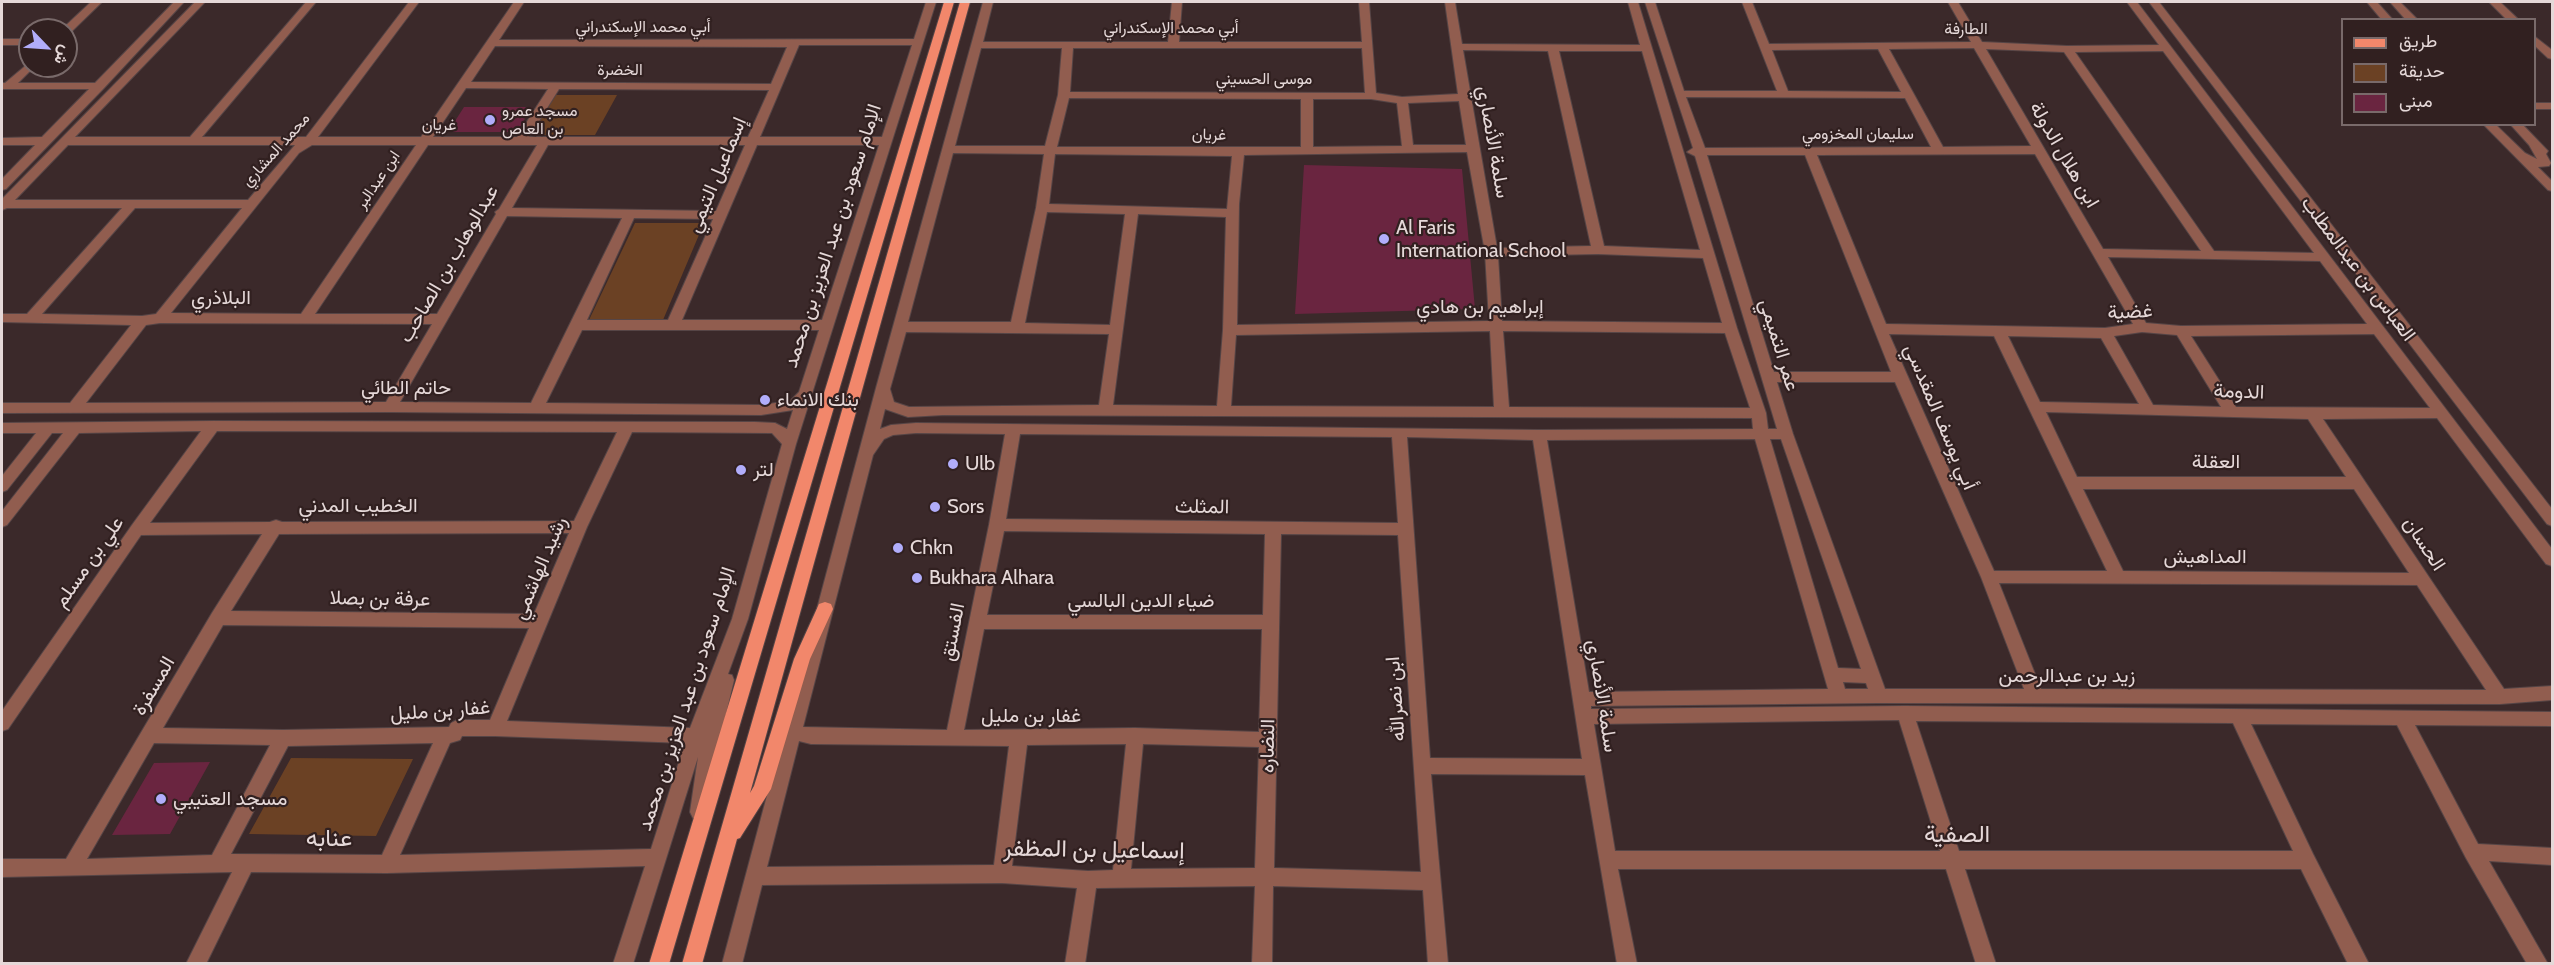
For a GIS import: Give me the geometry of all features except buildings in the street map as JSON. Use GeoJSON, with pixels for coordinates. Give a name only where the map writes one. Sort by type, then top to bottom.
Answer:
{"type":"FeatureCollection","features":[{"type":"Feature","properties":{"kind":"main road","name":"الإمام سعود بن عبد العزيز بن محمد"},"geometry":{"type":"LineString","coordinates":[[659,963],[949,2]]}},
{"type":"Feature","properties":{"kind":"main road"},"geometry":{"type":"LineString","coordinates":[[692,963],[965,2]]}},
{"type":"Feature","properties":{"kind":"main road"},"geometry":{"type":"LineString","coordinates":[[726,844],[762,789],[802,659],[825,609]]}},
{"type":"Feature","properties":{"kind":"street"},"geometry":{"type":"LineString","coordinates":[[78,20],[97,2]]}},
{"type":"Feature","properties":{"kind":"street"},"geometry":{"type":"LineString","coordinates":[[2,186],[180,2]]}},
{"type":"Feature","properties":{"kind":"street"},"geometry":{"type":"LineString","coordinates":[[2,205],[199,2]]}},
{"type":"Feature","properties":{"kind":"street"},"geometry":{"type":"LineString","coordinates":[[193,141],[311,2]]}},
{"type":"Feature","properties":{"kind":"street","name":"محمد المشاري"},"geometry":{"type":"LineString","coordinates":[[160,318],[295,150],[309,141],[414,2]]}},
{"type":"Feature","properties":{"kind":"street","name":"ابن عبدالبر"},"geometry":{"type":"LineString","coordinates":[[305,318],[519,2]]}},
{"type":"Feature","properties":{"kind":"street","name":"الإمام سعود بن عبد العزيز بن محمد"},"geometry":{"type":"LineString","coordinates":[[622,963],[696,736],[740,619],[789,444],[931,2]]}},
{"type":"Feature","properties":{"kind":"street"},"geometry":{"type":"LineString","coordinates":[[732,963],[987,2]]}},
{"type":"Feature","properties":{"kind":"street"},"geometry":{"type":"LineString","coordinates":[[1173,44],[1177,2]]}},
{"type":"Feature","properties":{"kind":"street"},"geometry":{"type":"LineString","coordinates":[[1364,2],[1371,96]]}},
{"type":"Feature","properties":{"kind":"street","name":"سلمة الأنصاري"},"geometry":{"type":"LineString","coordinates":[[1450,2],[1472,148],[1491,252],[1502,413]]}},
{"type":"Feature","properties":{"kind":"street"},"geometry":{"type":"LineString","coordinates":[[1633,2],[1730,328],[1759,412],[1761,435],[1839,698]]}},
{"type":"Feature","properties":{"kind":"street","name":"عمر التميمي"},"geometry":{"type":"LineString","coordinates":[[1650,2],[1700,152],[1786,434],[1879,696]]}},
{"type":"Feature","properties":{"kind":"street"},"geometry":{"type":"LineString","coordinates":[[1747,2],[1783,93]]}},
{"type":"Feature","properties":{"kind":"street","name":"ابن هلال الدولة"},"geometry":{"type":"LineString","coordinates":[[1953,2],[2142,327]]}},
{"type":"Feature","properties":{"kind":"street","name":"العباس بن عبدالمطلب"},"geometry":{"type":"LineString","coordinates":[[2132,2],[2553,560]]}},
{"type":"Feature","properties":{"kind":"street","name":"العباس بن عبدالمطلب"},"geometry":{"type":"LineString","coordinates":[[2154,2],[2553,520]]}},
{"type":"Feature","properties":{"kind":"street"},"geometry":{"type":"LineString","coordinates":[[2372,2],[2382,11]]}},
{"type":"Feature","properties":{"kind":"street"},"geometry":{"type":"LineString","coordinates":[[2494,2],[2512,18]]}},
{"type":"Feature","properties":{"kind":"street"},"geometry":{"type":"LineString","coordinates":[[2397,4],[2411,18]]}},
{"type":"Feature","properties":{"kind":"street"},"geometry":{"type":"LineString","coordinates":[[2536,40],[2553,56]]}},
{"type":"Feature","properties":{"kind":"street"},"geometry":{"type":"LineString","coordinates":[[2,42],[18,42]]}},
{"type":"Feature","properties":{"kind":"street","name":"أبي محمد الإسكندراني"},"geometry":{"type":"LineString","coordinates":[[492,43],[917,42]]}},
{"type":"Feature","properties":{"kind":"street","name":"إسماعيل التيمي"},"geometry":{"type":"LineString","coordinates":[[674,323],[795,43]]}},
{"type":"Feature","properties":{"kind":"street"},"geometry":{"type":"LineString","coordinates":[[1017,327],[1042,208],[1050,150],[1064,95],[1068,44]]}},
{"type":"Feature","properties":{"kind":"street","name":"أبي محمد الإسكندراني"},"geometry":{"type":"LineString","coordinates":[[976,45],[1366,45]]}},
{"type":"Feature","properties":{"kind":"street","name":"الطارفة"},"geometry":{"type":"LineString","coordinates":[[1765,47],[1977,45],[2067,49],[2168,48]]}},
{"type":"Feature","properties":{"kind":"street"},"geometry":{"type":"LineString","coordinates":[[1882,46],[1939,151]]}},
{"type":"Feature","properties":{"kind":"street"},"geometry":{"type":"LineString","coordinates":[[1458,47],[1647,48]]}},
{"type":"Feature","properties":{"kind":"street"},"geometry":{"type":"LineString","coordinates":[[1553,47],[1598,250]]}},
{"type":"Feature","properties":{"kind":"street"},"geometry":{"type":"LineString","coordinates":[[2067,49],[2210,254]]}},
{"type":"Feature","properties":{"kind":"street"},"geometry":{"type":"LineString","coordinates":[[5,86],[18,75]]}},
{"type":"Feature","properties":{"kind":"street","name":"الخضرة"},"geometry":{"type":"LineString","coordinates":[[463,85],[776,87]]}},
{"type":"Feature","properties":{"kind":"street"},"geometry":{"type":"LineString","coordinates":[[5,86],[100,86]]}},
{"type":"Feature","properties":{"kind":"street"},"geometry":{"type":"LineString","coordinates":[[520,142],[555,86]]}},
{"type":"Feature","properties":{"kind":"street"},"geometry":{"type":"LineString","coordinates":[[1679,94],[1909,95]]}},
{"type":"Feature","properties":{"kind":"street","name":"موسى الحسيني"},"geometry":{"type":"LineString","coordinates":[[1064,95],[1371,96],[1402,100],[1464,97]]}},
{"type":"Feature","properties":{"kind":"street"},"geometry":{"type":"LineString","coordinates":[[1307,96],[1307,152]]}},
{"type":"Feature","properties":{"kind":"street"},"geometry":{"type":"LineString","coordinates":[[1402,100],[1408,150]]}},
{"type":"Feature","properties":{"kind":"street"},"geometry":{"type":"LineString","coordinates":[[2536,106],[2553,106]]}},
{"type":"Feature","properties":{"kind":"street"},"geometry":{"type":"LineString","coordinates":[[2490,126],[2553,188]]}},
{"type":"Feature","properties":{"kind":"street"},"geometry":{"type":"LineString","coordinates":[[2517,126],[2553,162]]}},
{"type":"Feature","properties":{"kind":"street"},"geometry":{"type":"LineString","coordinates":[[2,141],[46,141]]}},
{"type":"Feature","properties":{"kind":"street","name":"غريان"},"geometry":{"type":"LineString","coordinates":[[65,141],[885,141]]}},
{"type":"Feature","properties":{"kind":"street","name":"عبدالوهاب بن الصاحب"},"geometry":{"type":"LineString","coordinates":[[390,407],[501,212],[544,142]]}},
{"type":"Feature","properties":{"kind":"street"},"geometry":{"type":"LineString","coordinates":[[2511,146],[2533,163],[2545,163],[2535,145]]}},
{"type":"Feature","properties":{"kind":"street","name":"غريان"},"geometry":{"type":"LineString","coordinates":[[947,149],[1307,152],[1472,148]]}},
{"type":"Feature","properties":{"kind":"street","name":"سليمان المخزومي"},"geometry":{"type":"LineString","coordinates":[[1678,152],[2037,150]]}},
{"type":"Feature","properties":{"kind":"street","name":"أبي يوسف المقدسي"},"geometry":{"type":"LineString","coordinates":[[1809,151],[1900,377],[1989,578],[2036,697]]}},
{"type":"Feature","properties":{"kind":"street"},"geometry":{"type":"LineString","coordinates":[[1224,410],[1238,152]]}},
{"type":"Feature","properties":{"kind":"street"},"geometry":{"type":"LineString","coordinates":[[31,318],[133,203]]}},
{"type":"Feature","properties":{"kind":"street"},"geometry":{"type":"LineString","coordinates":[[2,205],[250,204]]}},
{"type":"Feature","properties":{"kind":"street"},"geometry":{"type":"LineString","coordinates":[[1042,208],[1233,213]]}},
{"type":"Feature","properties":{"kind":"street"},"geometry":{"type":"LineString","coordinates":[[1105,411],[1132,211]]}},
{"type":"Feature","properties":{"kind":"street"},"geometry":{"type":"LineString","coordinates":[[501,212],[721,215]]}},
{"type":"Feature","properties":{"kind":"street"},"geometry":{"type":"LineString","coordinates":[[536,408],[630,213]]}},
{"type":"Feature","properties":{"kind":"street"},"geometry":{"type":"LineString","coordinates":[[1491,252],[1598,250],[1708,254]]}},
{"type":"Feature","properties":{"kind":"street"},"geometry":{"type":"LineString","coordinates":[[2099,253],[2325,257]]}},
{"type":"Feature","properties":{"kind":"street","name":"البلاذري"},"geometry":{"type":"LineString","coordinates":[[2,318],[142,321],[160,318],[440,319]]}},
{"type":"Feature","properties":{"kind":"street"},"geometry":{"type":"LineString","coordinates":[[74,408],[142,321]]}},
{"type":"Feature","properties":{"kind":"street"},"geometry":{"type":"LineString","coordinates":[[578,325],[674,323],[826,325]]}},
{"type":"Feature","properties":{"kind":"street","name":"إبراهيم بن هادي"},"geometry":{"type":"LineString","coordinates":[[1230,330],[1495,326],[1730,328]]}},
{"type":"Feature","properties":{"kind":"street"},"geometry":{"type":"LineString","coordinates":[[901,327],[1115,330]]}},
{"type":"Feature","properties":{"kind":"street","name":"غضية"},"geometry":{"type":"LineString","coordinates":[[1882,329],[2105,333],[2142,327],[2181,331],[2379,329]]}},
{"type":"Feature","properties":{"kind":"street"},"geometry":{"type":"LineString","coordinates":[[1999,331],[2118,577]]}},
{"type":"Feature","properties":{"kind":"street"},"geometry":{"type":"LineString","coordinates":[[2181,331],[2231,411]]}},
{"type":"Feature","properties":{"kind":"street"},"geometry":{"type":"LineString","coordinates":[[2105,333],[2149,410]]}},
{"type":"Feature","properties":{"kind":"street"},"geometry":{"type":"LineString","coordinates":[[1768,377],[1900,377]]}},
{"type":"Feature","properties":{"kind":"street"},"geometry":{"type":"LineString","coordinates":[[883,388],[888,405],[908,412],[1224,410],[1502,413],[1759,412]]}},
{"type":"Feature","properties":{"kind":"street","name":"حاتم الطائي"},"geometry":{"type":"LineString","coordinates":[[2,408],[390,407],[761,410],[794,405],[805,394]]}},
{"type":"Feature","properties":{"kind":"street","name":"الدومة"},"geometry":{"type":"LineString","coordinates":[[2034,407],[2312,414],[2442,413]]}},
{"type":"Feature","properties":{"kind":"street"},"geometry":{"type":"LineString","coordinates":[[755,427],[765,418],[761,410]]}},
{"type":"Feature","properties":{"kind":"street","name":"الحسان"},"geometry":{"type":"LineString","coordinates":[[2312,414],[2360,483],[2500,697]]}},
{"type":"Feature","properties":{"kind":"street","name":"علي بن مسلم"},"geometry":{"type":"LineString","coordinates":[[2,724],[137,529],[213,426]]}},
{"type":"Feature","properties":{"kind":"street","name":"رشيد الهاشمي"},"geometry":{"type":"LineString","coordinates":[[495,728],[579,527],[627,427]]}},
{"type":"Feature","properties":{"kind":"street","name":"حاتم الطائي"},"geometry":{"type":"LineString","coordinates":[[2,428],[755,427],[781,432],[789,444]]}},
{"type":"Feature","properties":{"kind":"street"},"geometry":{"type":"LineString","coordinates":[[2,486],[48,428]]}},
{"type":"Feature","properties":{"kind":"street"},"geometry":{"type":"LineString","coordinates":[[2,521],[74,429]]}},
{"type":"Feature","properties":{"kind":"street"},"geometry":{"type":"LineString","coordinates":[[865,457],[879,435],[891,430],[1399,432],[1539,435],[1786,434]]}},
{"type":"Feature","properties":{"kind":"street","name":"الفستق"},"geometry":{"type":"LineString","coordinates":[[954,738],[997,525],[1013,430]]}},
{"type":"Feature","properties":{"kind":"street","name":"ابن نصرالله"},"geometry":{"type":"LineString","coordinates":[[1399,432],[1438,963]]}},
{"type":"Feature","properties":{"kind":"street","name":"سلمة الأنصاري"},"geometry":{"type":"LineString","coordinates":[[1539,435],[1607,860],[1627,963]]}},
{"type":"Feature","properties":{"kind":"street"},"geometry":{"type":"LineString","coordinates":[[31,449],[43,442],[52,441],[58,444],[59,448]]}},
{"type":"Feature","properties":{"kind":"street","name":"العقلة"},"geometry":{"type":"LineString","coordinates":[[2072,483],[2360,483]]}},
{"type":"Feature","properties":{"kind":"street","name":"المثلث"},"geometry":{"type":"LineString","coordinates":[[997,525],[1406,529]]}},
{"type":"Feature","properties":{"kind":"street","name":"الخطيب المدني"},"geometry":{"type":"LineString","coordinates":[[137,529],[276,526],[579,527]]}},
{"type":"Feature","properties":{"kind":"street","name":"المسفرة"},"geometry":{"type":"LineString","coordinates":[[71,868],[218,618],[276,526]]}},
{"type":"Feature","properties":{"kind":"street","name":"النضاره"},"geometry":{"type":"LineString","coordinates":[[1262,963],[1273,529]]}},
{"type":"Feature","properties":{"kind":"street","name":"المداهيش"},"geometry":{"type":"LineString","coordinates":[[1989,578],[2421,579]]}},
{"type":"Feature","properties":{"kind":"street","name":"عرفة بن بصلا"},"geometry":{"type":"LineString","coordinates":[[218,618],[541,621]]}},
{"type":"Feature","properties":{"kind":"street"},"geometry":{"type":"LineString","coordinates":[[694,844],[707,756],[740,619]]}},
{"type":"Feature","properties":{"kind":"street","name":"ضياء الدين البالسي"},"geometry":{"type":"LineString","coordinates":[[976,622],[1269,622]]}},
{"type":"Feature","properties":{"kind":"street"},"geometry":{"type":"LineString","coordinates":[[1833,675],[1872,676]]}},
{"type":"Feature","properties":{"kind":"street","name":"زيد بن عبدالرحمن"},"geometry":{"type":"LineString","coordinates":[[1583,708],[1879,696],[2500,697],[2553,693]]}},
{"type":"Feature","properties":{"kind":"street","name":"زيد بن عبدالرحمن"},"geometry":{"type":"LineString","coordinates":[[1583,708],[2553,719]]}},
{"type":"Feature","properties":{"kind":"street"},"geometry":{"type":"LineString","coordinates":[[1905,713],[1986,963]]}},
{"type":"Feature","properties":{"kind":"street"},"geometry":{"type":"LineString","coordinates":[[2238,715],[2306,860],[2359,963]]}},
{"type":"Feature","properties":{"kind":"street"},"geometry":{"type":"LineString","coordinates":[[2401,716],[2473,852],[2538,963]]}},
{"type":"Feature","properties":{"kind":"street","name":"غفار بن مليل"},"geometry":{"type":"LineString","coordinates":[[150,735],[283,738],[454,735],[457,728],[495,728],[696,736]]}},
{"type":"Feature","properties":{"kind":"street","name":"غفار بن مليل"},"geometry":{"type":"LineString","coordinates":[[794,733],[811,736],[954,738],[1135,736],[1268,740]]}},
{"type":"Feature","properties":{"kind":"street"},"geometry":{"type":"LineString","coordinates":[[387,864],[445,735]]}},
{"type":"Feature","properties":{"kind":"street"},"geometry":{"type":"LineString","coordinates":[[1121,878],[1135,736]]}},
{"type":"Feature","properties":{"kind":"street"},"geometry":{"type":"LineString","coordinates":[[217,863],[283,738]]}},
{"type":"Feature","properties":{"kind":"street"},"geometry":{"type":"LineString","coordinates":[[1002,874],[1019,738]]}},
{"type":"Feature","properties":{"kind":"street"},"geometry":{"type":"LineString","coordinates":[[1422,766],[1592,768]]}},
{"type":"Feature","properties":{"kind":"street"},"geometry":{"type":"LineString","coordinates":[[2473,852],[2553,856]]}},
{"type":"Feature","properties":{"kind":"street","name":"عنابه"},"geometry":{"type":"LineString","coordinates":[[2,868],[217,863],[387,864],[656,857]]}},
{"type":"Feature","properties":{"kind":"street","name":"الصفية"},"geometry":{"type":"LineString","coordinates":[[1607,860],[2306,860]]}},
{"type":"Feature","properties":{"kind":"street"},"geometry":{"type":"LineString","coordinates":[[196,963],[245,864]]}},
{"type":"Feature","properties":{"kind":"street","name":"إسماعيل بن المظفر"},"geometry":{"type":"LineString","coordinates":[[756,876],[1002,874],[1088,880],[1265,876],[1432,881]]}},
{"type":"Feature","properties":{"kind":"street"},"geometry":{"type":"LineString","coordinates":[[1075,963],[1088,880]]}},
{"type":"Feature","properties":{"kind":"green space"},"geometry":{"type":"Polygon","coordinates":[[[554,95],[617,95],[595,135],[530,135],[554,95]]]}},
{"type":"Feature","properties":{"kind":"green space"},"geometry":{"type":"Polygon","coordinates":[[[635,223],[704,223],[663,320],[589,320],[635,223]]]}},
{"type":"Feature","properties":{"kind":"green space"},"geometry":{"type":"Polygon","coordinates":[[[291,758],[413,759],[376,836],[249,834],[291,758]]]}},
{"type":"Feature","properties":{"kind":"place","name":"مسجد عمرو بن العاص"},"geometry":{"type":"Point","coordinates":[490,120]}},
{"type":"Feature","properties":{"kind":"place","name":"Al Faris International School"},"geometry":{"type":"Point","coordinates":[1384,239]}},
{"type":"Feature","properties":{"kind":"place","name":"بنك الانماء"},"geometry":{"type":"Point","coordinates":[765,400]}},
{"type":"Feature","properties":{"kind":"place","name":"Ulb"},"geometry":{"type":"Point","coordinates":[953,464]}},
{"type":"Feature","properties":{"kind":"place","name":"لتر"},"geometry":{"type":"Point","coordinates":[741,470]}},
{"type":"Feature","properties":{"kind":"place","name":"Sors"},"geometry":{"type":"Point","coordinates":[935,507]}},
{"type":"Feature","properties":{"kind":"place","name":"Chkn"},"geometry":{"type":"Point","coordinates":[898,548]}},
{"type":"Feature","properties":{"kind":"place","name":"Bukhara Alhara"},"geometry":{"type":"Point","coordinates":[917,578]}},
{"type":"Feature","properties":{"kind":"place","name":"مسجد العتيبي"},"geometry":{"type":"Point","coordinates":[161,799]}}]}
